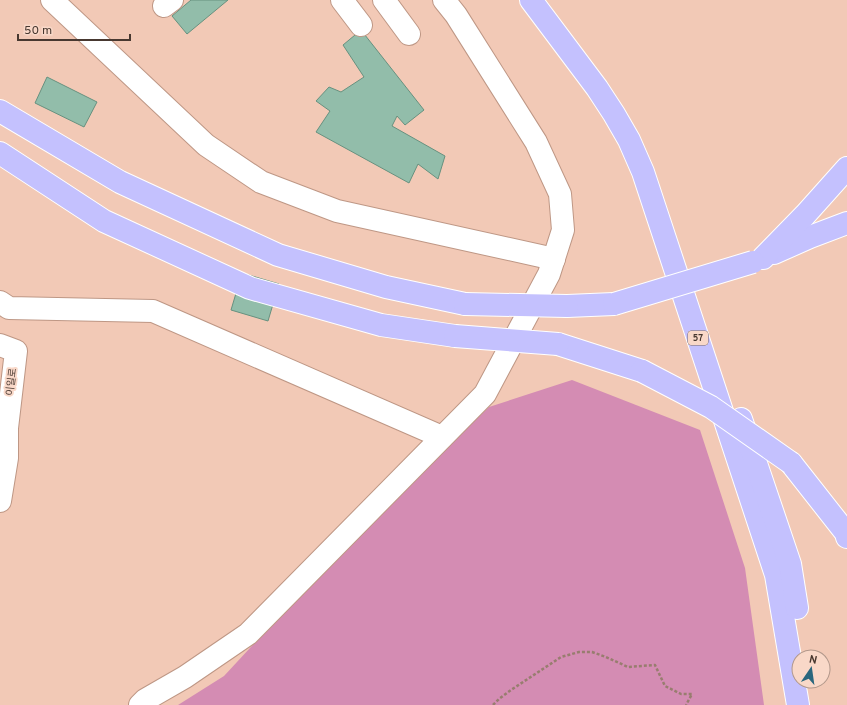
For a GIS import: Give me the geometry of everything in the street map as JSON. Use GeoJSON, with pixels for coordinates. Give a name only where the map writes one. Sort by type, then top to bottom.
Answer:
{"type":"FeatureCollection","features":[{"type":"Feature","properties":{"kind":"highway","name":"57"},"geometry":{"type":"LineString","coordinates":[[531,0],[597,88],[614,114],[629,140],[643,172],[776,575],[798,705]]}},
{"type":"Feature","properties":{"kind":"highway","name":"57"},"geometry":{"type":"LineString","coordinates":[[549,0],[612,86],[642,137],[656,168],[790,564],[803,649]]}},
{"type":"Feature","properties":{"kind":"highway"},"geometry":{"type":"LineString","coordinates":[[0,111],[120,182],[278,255],[386,287],[465,304],[567,306],[614,304],[758,260],[810,237],[847,223]]}},
{"type":"Feature","properties":{"kind":"highway"},"geometry":{"type":"LineString","coordinates":[[4,158],[104,221],[250,288],[381,325],[455,336],[558,344],[642,371],[711,407],[791,463],[847,531]]}},
{"type":"Feature","properties":{"kind":"highway"},"geometry":{"type":"LineString","coordinates":[[758,260],[805,215],[847,168]]}},
{"type":"Feature","properties":{"kind":"highway"},"geometry":{"type":"LineString","coordinates":[[809,689],[812,705]]}},
{"type":"Feature","properties":{"kind":"street"},"geometry":{"type":"LineString","coordinates":[[52,0],[206,144],[261,182],[337,211],[554,259]]}},
{"type":"Feature","properties":{"kind":"street"},"geometry":{"type":"LineString","coordinates":[[342,0],[361,25]]}},
{"type":"Feature","properties":{"kind":"street"},"geometry":{"type":"LineString","coordinates":[[384,0],[409,34]]}},
{"type":"Feature","properties":{"kind":"street"},"geometry":{"type":"LineString","coordinates":[[140,705],[145,700],[185,677],[248,634],[485,394],[549,274],[563,230],[560,194],[536,142],[456,15],[444,0]]}},
{"type":"Feature","properties":{"kind":"street"},"geometry":{"type":"LineString","coordinates":[[0,302],[9,308],[153,311],[442,437]]}},
{"type":"Feature","properties":{"kind":"street","name":"이일로"},"geometry":{"type":"LineString","coordinates":[[0,345],[16,351],[3,427],[7,458],[0,501]]}},
{"type":"Feature","properties":{"kind":"path"},"geometry":{"type":"LineString","coordinates":[[493,705],[511,690],[561,658],[579,652],[592,652],[628,667],[655,665],[665,686],[681,694],[692,694],[686,705]]}},
{"type":"Feature","properties":{"kind":"shaded area"},"geometry":{"type":"Polygon","coordinates":[[[572,380],[700,430],[745,568],[764,705],[178,705],[224,676],[367,522],[489,407],[572,380]]]}},
{"type":"Feature","properties":{"kind":"building"},"geometry":{"type":"Polygon","coordinates":[[[191,0],[228,0],[187,34],[172,16],[191,0]]]}},
{"type":"Feature","properties":{"kind":"building"},"geometry":{"type":"Polygon","coordinates":[[[361,30],[424,110],[405,125],[397,116],[392,126],[445,156],[438,179],[418,164],[409,183],[316,132],[330,111],[316,101],[329,87],[341,92],[364,77],[343,45],[361,30]]]}},
{"type":"Feature","properties":{"kind":"building"},"geometry":{"type":"Polygon","coordinates":[[[47,77],[97,102],[84,127],[35,103],[47,77]]]}},
{"type":"Feature","properties":{"kind":"building"},"geometry":{"type":"Polygon","coordinates":[[[242,273],[279,284],[268,321],[231,310],[242,273]]]}}]}
